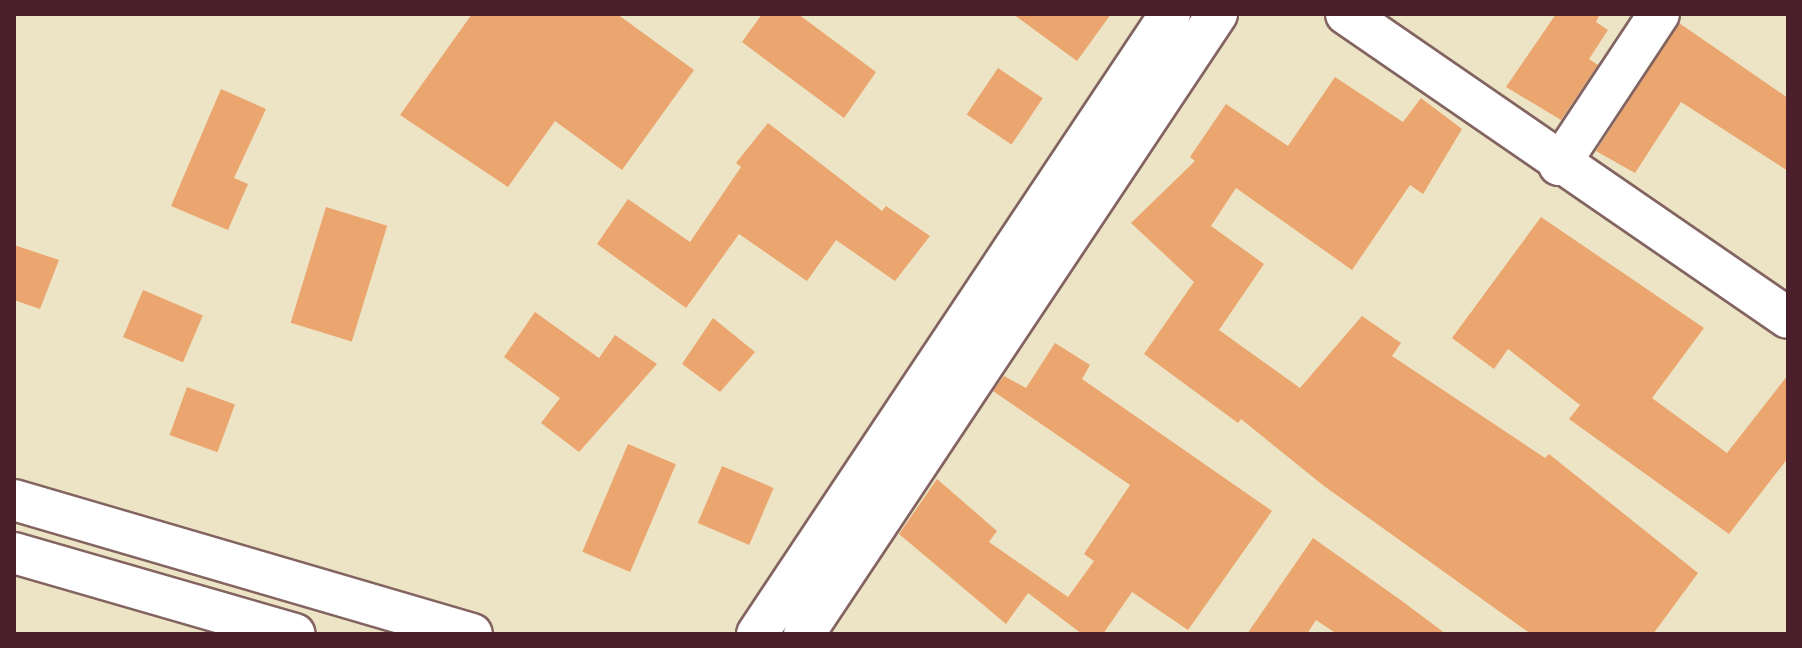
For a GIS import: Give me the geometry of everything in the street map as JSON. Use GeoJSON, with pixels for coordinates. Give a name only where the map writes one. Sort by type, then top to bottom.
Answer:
{"type":"FeatureCollection","features":[{"type":"Feature","properties":{"kind":"street"},"geometry":{"type":"LineString","coordinates":[[757,634],[1170,14]]}},
{"type":"Feature","properties":{"kind":"street"},"geometry":{"type":"LineString","coordinates":[[804,634],[1217,14]]}},
{"type":"Feature","properties":{"kind":"street"},"geometry":{"type":"LineString","coordinates":[[1346,14],[1559,165],[1788,318]]}},
{"type":"Feature","properties":{"kind":"street"},"geometry":{"type":"LineString","coordinates":[[1559,165],[1659,14]]}},
{"type":"Feature","properties":{"kind":"street"},"geometry":{"type":"LineString","coordinates":[[14,500],[472,634]]}},
{"type":"Feature","properties":{"kind":"street"},"geometry":{"type":"LineString","coordinates":[[14,553],[295,634]]}},
{"type":"Feature","properties":{"kind":"building"},"geometry":{"type":"Polygon","coordinates":[[[472,14],[617,14],[694,70],[622,170],[555,121],[508,187],[400,115],[472,14]]]}},
{"type":"Feature","properties":{"kind":"building"},"geometry":{"type":"Polygon","coordinates":[[[762,14],[798,14],[876,72],[844,118],[742,42],[762,14]]]}},
{"type":"Feature","properties":{"kind":"building"},"geometry":{"type":"Polygon","coordinates":[[[1013,14],[1111,14],[1077,61],[1013,14]]]}},
{"type":"Feature","properties":{"kind":"building"},"geometry":{"type":"Polygon","coordinates":[[[1556,14],[1600,14],[1596,22],[1608,30],[1589,59],[1598,65],[1561,120],[1506,87],[1556,14]]]}},
{"type":"Feature","properties":{"kind":"building"},"geometry":{"type":"Polygon","coordinates":[[[1679,23],[1788,98],[1788,171],[1681,102],[1635,173],[1596,151],[1679,23]]]}},
{"type":"Feature","properties":{"kind":"building"},"geometry":{"type":"Polygon","coordinates":[[[998,68],[1043,98],[1011,145],[967,114],[998,68]]]}},
{"type":"Feature","properties":{"kind":"building"},"geometry":{"type":"Polygon","coordinates":[[[1335,77],[1403,122],[1421,98],[1462,129],[1423,194],[1410,185],[1352,270],[1236,188],[1211,226],[1264,264],[1219,330],[1300,388],[1362,316],[1401,343],[1392,356],[1545,458],[1549,454],[1698,573],[1653,634],[1531,634],[1324,486],[1241,419],[1238,423],[1144,354],[1194,282],[1131,223],[1195,161],[1190,157],[1226,104],[1288,146],[1335,77]]]}},
{"type":"Feature","properties":{"kind":"building"},"geometry":{"type":"Polygon","coordinates":[[[221,89],[266,109],[234,178],[248,184],[228,230],[171,206],[221,89]]]}},
{"type":"Feature","properties":{"kind":"building"},"geometry":{"type":"Polygon","coordinates":[[[768,123],[882,211],[886,206],[930,236],[895,281],[836,240],[807,281],[739,234],[686,308],[597,244],[628,199],[690,242],[741,167],[736,163],[768,123]]]}},
{"type":"Feature","properties":{"kind":"building"},"geometry":{"type":"Polygon","coordinates":[[[326,207],[387,226],[352,341],[291,323],[326,207]]]}},
{"type":"Feature","properties":{"kind":"building"},"geometry":{"type":"Polygon","coordinates":[[[1541,217],[1704,328],[1652,398],[1727,453],[1788,375],[1788,458],[1729,534],[1569,419],[1580,405],[1508,349],[1494,369],[1452,338],[1541,217]]]}},
{"type":"Feature","properties":{"kind":"building"},"geometry":{"type":"Polygon","coordinates":[[[14,245],[59,260],[40,309],[14,300],[14,245]]]}},
{"type":"Feature","properties":{"kind":"building"},"geometry":{"type":"Polygon","coordinates":[[[143,290],[203,315],[183,362],[123,337],[143,290]]]}},
{"type":"Feature","properties":{"kind":"building"},"geometry":{"type":"Polygon","coordinates":[[[535,312],[599,358],[615,335],[657,364],[579,452],[541,423],[560,398],[504,357],[535,312]]]}},
{"type":"Feature","properties":{"kind":"building"},"geometry":{"type":"Polygon","coordinates":[[[713,318],[755,352],[720,392],[682,364],[713,318]]]}},
{"type":"Feature","properties":{"kind":"building"},"geometry":{"type":"Polygon","coordinates":[[[1055,343],[1090,365],[1082,379],[1272,511],[1188,630],[1132,592],[1103,634],[1082,634],[1028,593],[1006,624],[899,534],[937,479],[997,531],[989,542],[1068,597],[1094,561],[1084,554],[1130,485],[993,391],[1004,376],[1026,388],[1055,343]]]}},
{"type":"Feature","properties":{"kind":"building"},"geometry":{"type":"Polygon","coordinates":[[[187,387],[235,404],[217,452],[170,435],[187,387]]]}},
{"type":"Feature","properties":{"kind":"building"},"geometry":{"type":"Polygon","coordinates":[[[628,444],[676,464],[630,572],[582,552],[628,444]]]}},
{"type":"Feature","properties":{"kind":"building"},"geometry":{"type":"Polygon","coordinates":[[[722,466],[774,488],[749,545],[698,523],[722,466]]]}},
{"type":"Feature","properties":{"kind":"building"},"geometry":{"type":"Polygon","coordinates":[[[1313,538],[1446,634],[1337,634],[1316,620],[1307,634],[1247,634],[1313,538]]]}}]}
